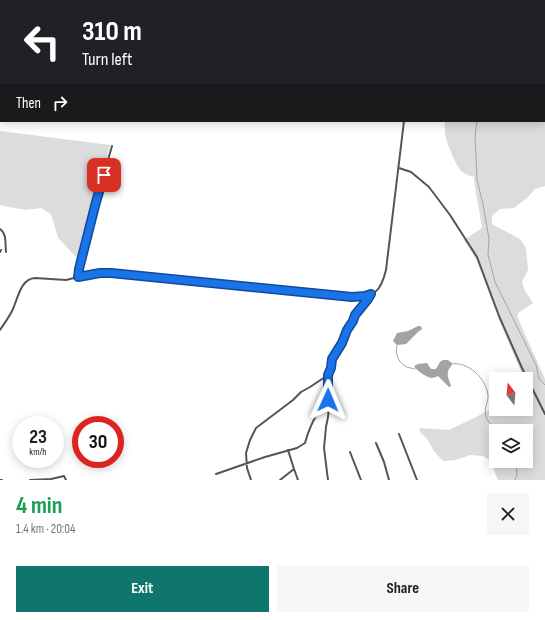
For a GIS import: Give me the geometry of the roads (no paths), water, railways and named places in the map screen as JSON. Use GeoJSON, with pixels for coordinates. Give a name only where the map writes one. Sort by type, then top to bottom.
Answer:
{"type":"FeatureCollection","features":[{"type":"Feature","properties":{"kind":"street"},"geometry":{"type":"LineString","coordinates":[[0,330],[12,311],[23,286],[30,278],[66,280],[100,273],[111,273],[352,297],[365,296],[376,292],[383,282],[386,270],[404,122]]}},
{"type":"Feature","properties":{"kind":"street"},"geometry":{"type":"LineString","coordinates":[[78,277],[96,202],[112,146]]}},
{"type":"Feature","properties":{"kind":"street"},"geometry":{"type":"LineString","coordinates":[[398,168],[411,172],[429,187],[450,215],[477,258],[505,329],[522,368],[545,414]]}},
{"type":"Feature","properties":{"kind":"street"},"geometry":{"type":"LineString","coordinates":[[0,229],[5,237],[6,252]]}},
{"type":"Feature","properties":{"kind":"street"},"geometry":{"type":"LineString","coordinates":[[328,480],[324,448],[329,407],[328,375],[331,368],[332,359],[342,343],[347,330],[355,315],[371,294]]}},
{"type":"Feature","properties":{"kind":"street"},"geometry":{"type":"LineString","coordinates":[[251,480],[247,468],[246,454],[250,440],[256,428],[293,400],[301,392],[328,375]]}},
{"type":"Feature","properties":{"kind":"street"},"geometry":{"type":"LineString","coordinates":[[216,474],[297,448],[305,443],[307,435],[318,412],[329,407]]}},
{"type":"Feature","properties":{"kind":"street"},"geometry":{"type":"LineString","coordinates":[[399,434],[417,480]]}},
{"type":"Feature","properties":{"kind":"street"},"geometry":{"type":"LineString","coordinates":[[376,444],[384,462],[389,480]]}},
{"type":"Feature","properties":{"kind":"street"},"geometry":{"type":"LineString","coordinates":[[288,450],[298,480]]}},
{"type":"Feature","properties":{"kind":"street"},"geometry":{"type":"LineString","coordinates":[[350,452],[361,480]]}},
{"type":"Feature","properties":{"kind":"street"},"geometry":{"type":"LineString","coordinates":[[280,480],[294,468]]}},
{"type":"Feature","properties":{"kind":"street"},"geometry":{"type":"LineString","coordinates":[[30,480],[51,479],[64,476],[66,480]]}},
{"type":"Feature","properties":{"kind":"waterway"},"geometry":{"type":"LineString","coordinates":[[477,122],[475,136],[477,180],[489,239],[488,255],[495,282],[536,365],[539,379],[545,385]]}},
{"type":"Feature","properties":{"kind":"waterway"},"geometry":{"type":"LineString","coordinates":[[397,345],[396,348],[399,360],[406,367],[415,369]]}},
{"type":"Feature","properties":{"kind":"waterway"},"geometry":{"type":"LineString","coordinates":[[451,364],[464,365],[480,377],[487,389],[488,401],[485,412],[491,424]]}},
{"type":"Feature","properties":{"kind":"waterway"},"geometry":{"type":"LineString","coordinates":[[515,480],[517,475],[516,468]]}}]}
